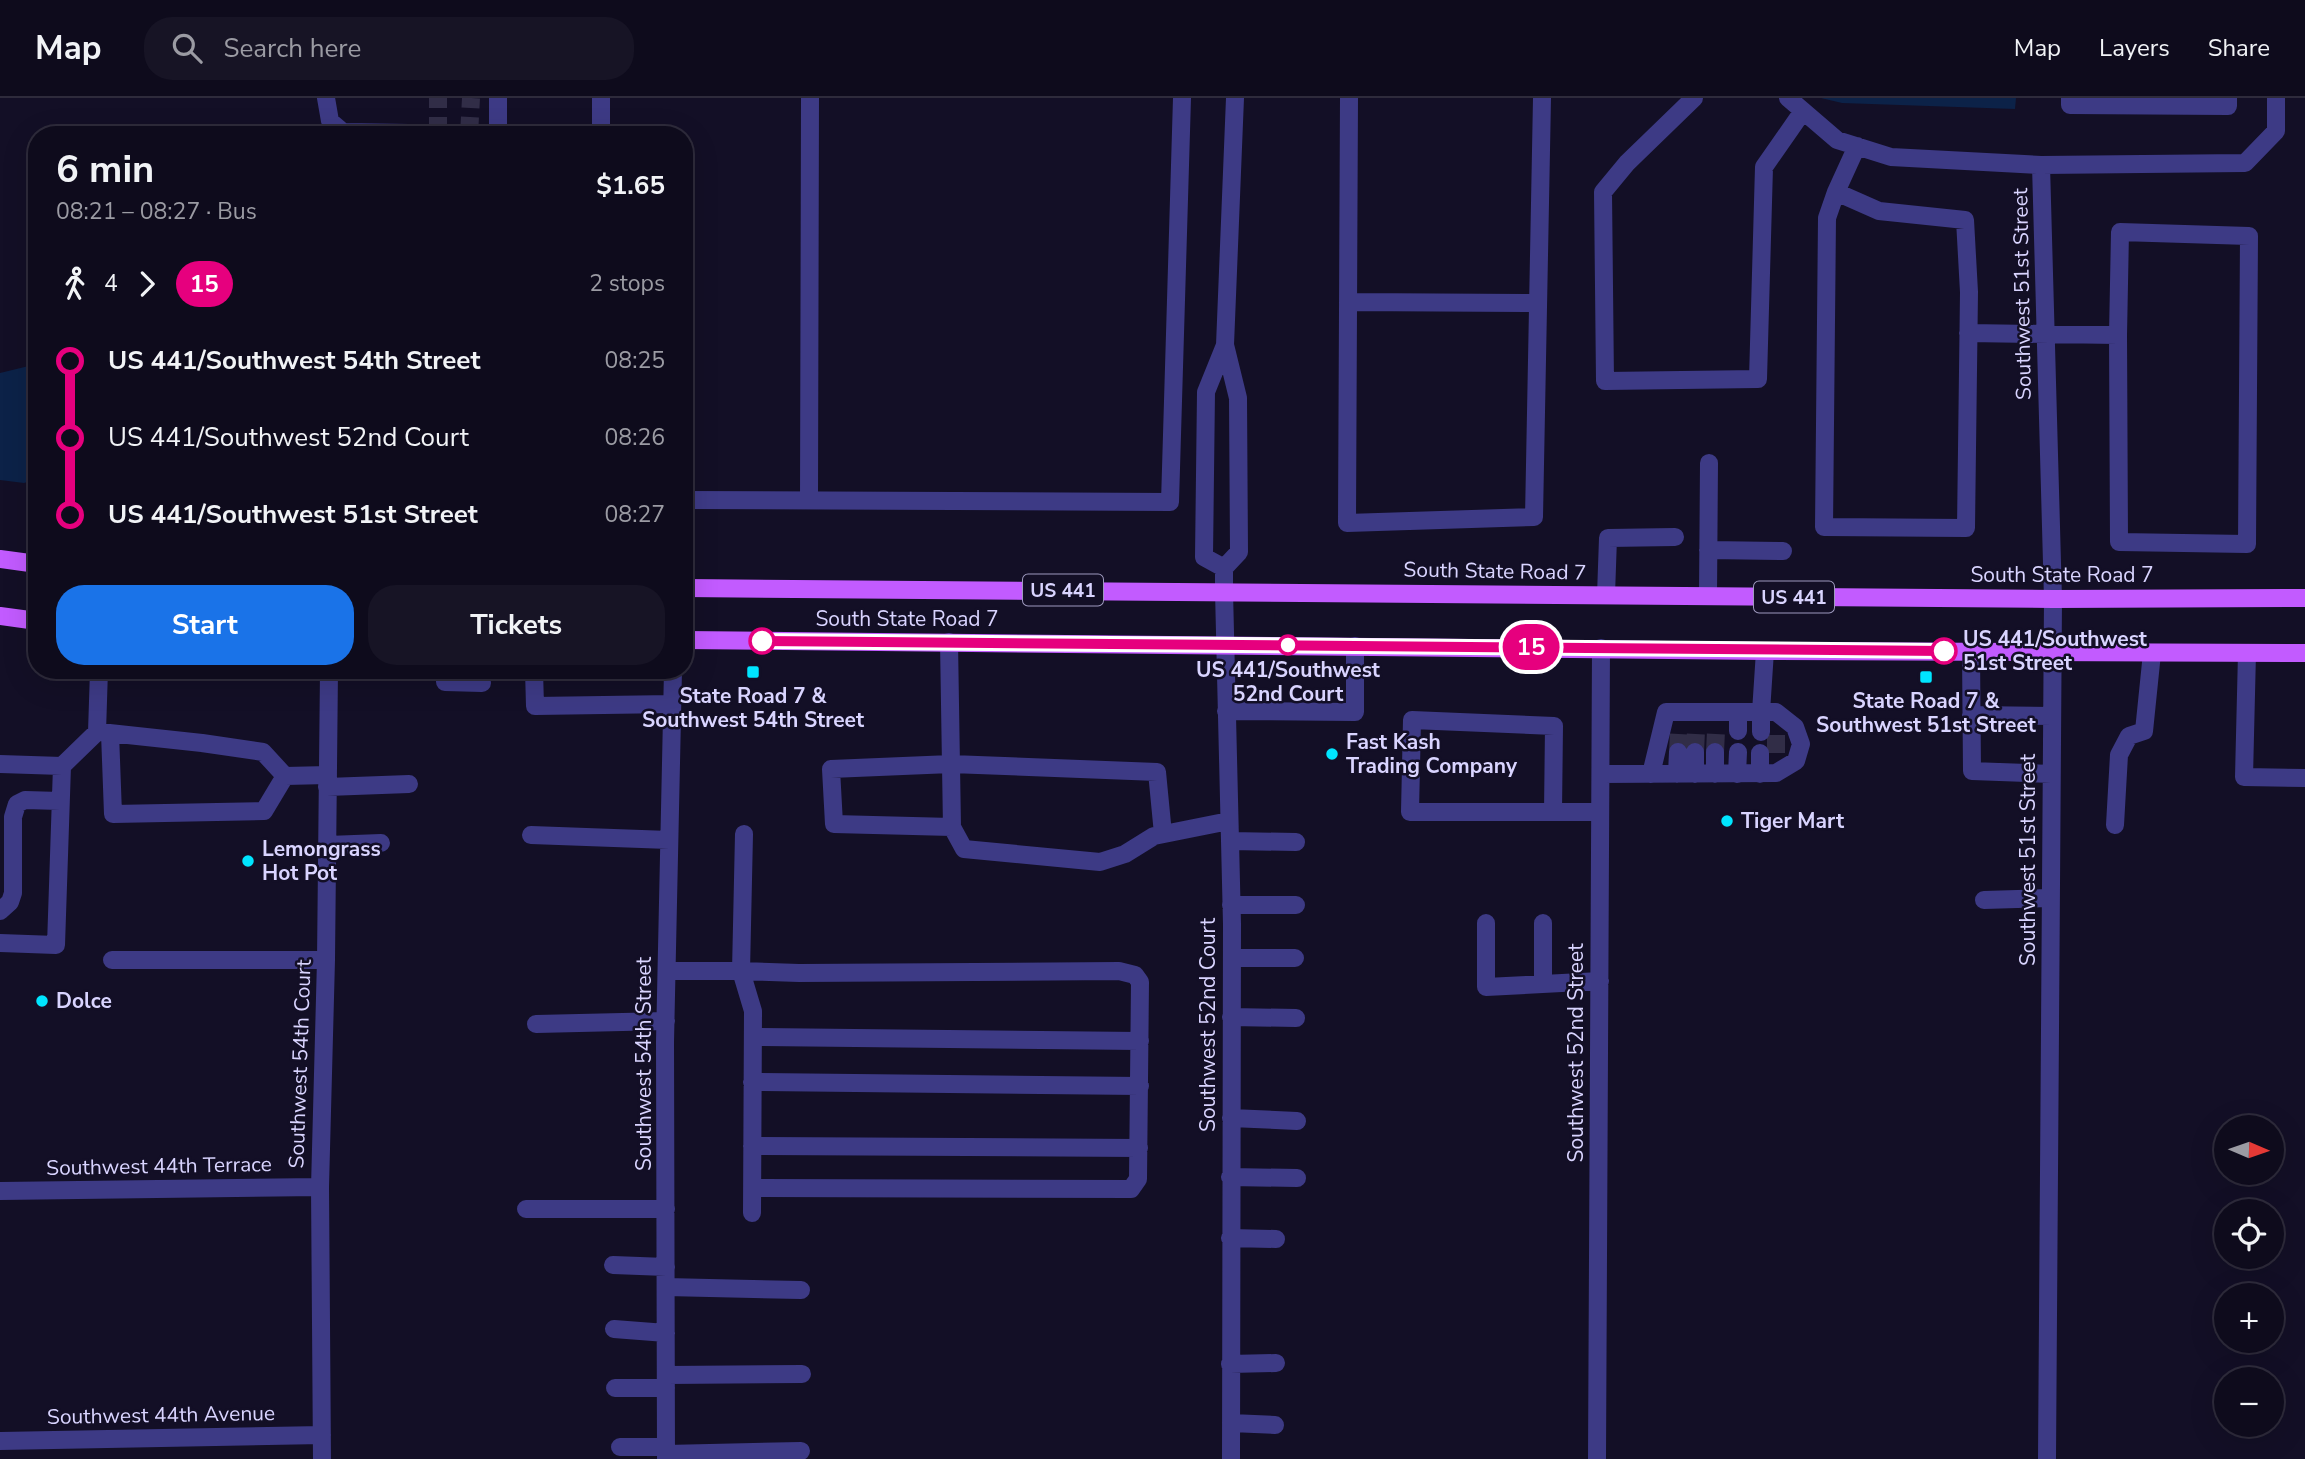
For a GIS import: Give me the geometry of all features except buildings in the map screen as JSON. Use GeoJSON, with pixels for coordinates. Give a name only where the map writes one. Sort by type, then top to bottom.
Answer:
{"type":"FeatureCollection","features":[{"type":"Feature","properties":{"kind":"main road"},"geometry":{"type":"LineString","coordinates":[[0,559],[28,563]]}},
{"type":"Feature","properties":{"kind":"main road","name":"South State Road 7"},"geometry":{"type":"LineString","coordinates":[[693,588],[2053,599],[2305,598]]}},
{"type":"Feature","properties":{"kind":"main road"},"geometry":{"type":"LineString","coordinates":[[0,617],[28,620]]}},
{"type":"Feature","properties":{"kind":"main road","name":"South State Road 7"},"geometry":{"type":"LineString","coordinates":[[693,640],[2305,653]]}},
{"type":"Feature","properties":{"kind":"street"},"geometry":{"type":"LineString","coordinates":[[326,98],[330,121],[336,126]]}},
{"type":"Feature","properties":{"kind":"street"},"geometry":{"type":"LineString","coordinates":[[498,98],[498,126]]}},
{"type":"Feature","properties":{"kind":"street"},"geometry":{"type":"LineString","coordinates":[[601,98],[601,126]]}},
{"type":"Feature","properties":{"kind":"street"},"geometry":{"type":"LineString","coordinates":[[809,499],[810,98]]}},
{"type":"Feature","properties":{"kind":"street"},"geometry":{"type":"LineString","coordinates":[[693,500],[1170,502],[1182,98]]}},
{"type":"Feature","properties":{"kind":"street"},"geometry":{"type":"LineString","coordinates":[[1224,345],[1206,392],[1204,557],[1224,568],[1239,552],[1238,398],[1224,345],[1235,98]]}},
{"type":"Feature","properties":{"kind":"street"},"geometry":{"type":"LineString","coordinates":[[1349,98],[1347,523],[1534,517],[1542,98]]}},
{"type":"Feature","properties":{"kind":"street"},"geometry":{"type":"LineString","coordinates":[[1694,98],[1627,163],[1603,192],[1605,381],[1758,379],[1764,167],[1803,111]]}},
{"type":"Feature","properties":{"kind":"street"},"geometry":{"type":"LineString","coordinates":[[1788,98],[1837,140],[1891,157],[2041,165]]}},
{"type":"Feature","properties":{"kind":"street"},"geometry":{"type":"LineString","coordinates":[[2070,98],[2070,105],[2228,106],[2228,98]]}},
{"type":"Feature","properties":{"kind":"street","name":"Southwest 51st Street"},"geometry":{"type":"LineString","coordinates":[[2047,1459],[2053,599],[2041,165],[2245,163],[2276,131],[2276,98]]}},
{"type":"Feature","properties":{"kind":"street"},"geometry":{"type":"LineString","coordinates":[[1836,192],[1879,211],[1965,220],[1968,333],[1966,528],[1824,527],[1827,218],[1836,192],[1857,146]]}},
{"type":"Feature","properties":{"kind":"street"},"geometry":{"type":"LineString","coordinates":[[2120,232],[2249,236],[2247,544],[2119,542],[2118,335],[2120,232]]}},
{"type":"Feature","properties":{"kind":"street"},"geometry":{"type":"LineString","coordinates":[[1348,302],[1538,303]]}},
{"type":"Feature","properties":{"kind":"street"},"geometry":{"type":"LineString","coordinates":[[1968,333],[2118,335]]}},
{"type":"Feature","properties":{"kind":"street"},"geometry":{"type":"LineString","coordinates":[[1708,596],[1709,463]]}},
{"type":"Feature","properties":{"kind":"street"},"geometry":{"type":"LineString","coordinates":[[1606,595],[1608,538],[1675,537]]}},
{"type":"Feature","properties":{"kind":"street"},"geometry":{"type":"LineString","coordinates":[[1708,550],[1783,551]]}},
{"type":"Feature","properties":{"kind":"street","name":"Southwest 52nd Court"},"geometry":{"type":"LineString","coordinates":[[1224,568],[1232,958],[1231,1459]]}},
{"type":"Feature","properties":{"kind":"street"},"geometry":{"type":"LineString","coordinates":[[949,642],[952,827],[964,849],[1100,862],[1125,854],[1154,836],[1229,821]]}},
{"type":"Feature","properties":{"kind":"street"},"geometry":{"type":"LineString","coordinates":[[1226,711],[1355,712],[1355,646]]}},
{"type":"Feature","properties":{"kind":"street","name":"Southwest 52nd Street"},"geometry":{"type":"LineString","coordinates":[[1597,1459],[1601,648]]}},
{"type":"Feature","properties":{"kind":"street"},"geometry":{"type":"LineString","coordinates":[[1765,650],[1768,732]]}},
{"type":"Feature","properties":{"kind":"street"},"geometry":{"type":"LineString","coordinates":[[1971,652],[1972,771],[2051,774]]}},
{"type":"Feature","properties":{"kind":"street"},"geometry":{"type":"LineString","coordinates":[[2115,825],[2119,755],[2129,736],[2144,731],[2151,653]]}},
{"type":"Feature","properties":{"kind":"street"},"geometry":{"type":"LineString","coordinates":[[2247,653],[2244,777],[2305,778]]}},
{"type":"Feature","properties":{"kind":"street"},"geometry":{"type":"LineString","coordinates":[[100,679],[113,814],[264,811],[285,776]]}},
{"type":"Feature","properties":{"kind":"street","name":"Southwest 54th Court"},"geometry":{"type":"LineString","coordinates":[[322,1459],[320,1187],[327,960],[329,679]]}},
{"type":"Feature","properties":{"kind":"street"},"geometry":{"type":"LineString","coordinates":[[445,679],[445,682],[482,683]]}},
{"type":"Feature","properties":{"kind":"street"},"geometry":{"type":"LineString","coordinates":[[534,679],[535,706],[672,704]]}},
{"type":"Feature","properties":{"kind":"street","name":"Southwest 54th Street"},"geometry":{"type":"LineString","coordinates":[[666,1453],[666,1021],[673,679]]}},
{"type":"Feature","properties":{"kind":"street"},"geometry":{"type":"LineString","coordinates":[[1601,774],[1651,774],[1737,774],[1768,773],[1796,761],[1801,744],[1795,727],[1769,712],[1666,712],[1651,774]]}},
{"type":"Feature","properties":{"kind":"street"},"geometry":{"type":"LineString","coordinates":[[1687,712],[1687,731]]}},
{"type":"Feature","properties":{"kind":"street"},"geometry":{"type":"LineString","coordinates":[[1716,712],[1716,731]]}},
{"type":"Feature","properties":{"kind":"street"},"geometry":{"type":"LineString","coordinates":[[1738,712],[1738,732]]}},
{"type":"Feature","properties":{"kind":"street"},"geometry":{"type":"LineString","coordinates":[[1971,715],[2052,716]]}},
{"type":"Feature","properties":{"kind":"street"},"geometry":{"type":"LineString","coordinates":[[1553,812],[1554,726],[1412,720],[1410,812],[1553,812],[1600,812]]}},
{"type":"Feature","properties":{"kind":"street"},"geometry":{"type":"LineString","coordinates":[[0,765],[62,766],[103,733],[264,752],[285,776],[328,781],[409,784]]}},
{"type":"Feature","properties":{"kind":"street"},"geometry":{"type":"LineString","coordinates":[[1686,774],[1687,752]]}},
{"type":"Feature","properties":{"kind":"street"},"geometry":{"type":"LineString","coordinates":[[1715,774],[1716,752]]}},
{"type":"Feature","properties":{"kind":"street"},"geometry":{"type":"LineString","coordinates":[[1737,774],[1738,752]]}},
{"type":"Feature","properties":{"kind":"street"},"geometry":{"type":"LineString","coordinates":[[1768,753],[1768,773]]}},
{"type":"Feature","properties":{"kind":"street"},"geometry":{"type":"LineString","coordinates":[[952,827],[834,824],[831,769],[951,764],[1157,772],[1163,834]]}},
{"type":"Feature","properties":{"kind":"street"},"geometry":{"type":"LineString","coordinates":[[0,943],[56,945],[62,766]]}},
{"type":"Feature","properties":{"kind":"street"},"geometry":{"type":"LineString","coordinates":[[0,911],[10,902],[13,893],[13,817],[17,804],[25,800],[60,801]]}},
{"type":"Feature","properties":{"kind":"street"},"geometry":{"type":"LineString","coordinates":[[744,834],[741,971],[753,1011],[752,1213]]}},
{"type":"Feature","properties":{"kind":"street"},"geometry":{"type":"LineString","coordinates":[[531,835],[669,840]]}},
{"type":"Feature","properties":{"kind":"street"},"geometry":{"type":"LineString","coordinates":[[1230,841],[1296,842]]}},
{"type":"Feature","properties":{"kind":"street"},"geometry":{"type":"LineString","coordinates":[[328,845],[381,843]]}},
{"type":"Feature","properties":{"kind":"street"},"geometry":{"type":"LineString","coordinates":[[1984,900],[2050,898]]}},
{"type":"Feature","properties":{"kind":"street"},"geometry":{"type":"LineString","coordinates":[[1231,905],[1296,905]]}},
{"type":"Feature","properties":{"kind":"street"},"geometry":{"type":"LineString","coordinates":[[1486,923],[1486,987],[1600,981]]}},
{"type":"Feature","properties":{"kind":"street"},"geometry":{"type":"LineString","coordinates":[[1542,923],[1543,984]]}},
{"type":"Feature","properties":{"kind":"street"},"geometry":{"type":"LineString","coordinates":[[1232,958],[1295,958]]}},
{"type":"Feature","properties":{"kind":"street"},"geometry":{"type":"LineString","coordinates":[[112,960],[327,960]]}},
{"type":"Feature","properties":{"kind":"street"},"geometry":{"type":"LineString","coordinates":[[667,971],[1119,971],[1135,975],[1140,982],[1138,1179],[1131,1189],[753,1188]]}},
{"type":"Feature","properties":{"kind":"street"},"geometry":{"type":"LineString","coordinates":[[1231,1017],[1296,1018]]}},
{"type":"Feature","properties":{"kind":"street"},"geometry":{"type":"LineString","coordinates":[[536,1024],[666,1021]]}},
{"type":"Feature","properties":{"kind":"street"},"geometry":{"type":"LineString","coordinates":[[752,1037],[1140,1041]]}},
{"type":"Feature","properties":{"kind":"street"},"geometry":{"type":"LineString","coordinates":[[752,1082],[1140,1086]]}},
{"type":"Feature","properties":{"kind":"street"},"geometry":{"type":"LineString","coordinates":[[1231,1118],[1297,1121]]}},
{"type":"Feature","properties":{"kind":"street"},"geometry":{"type":"LineString","coordinates":[[752,1146],[1139,1149]]}},
{"type":"Feature","properties":{"kind":"street"},"geometry":{"type":"LineString","coordinates":[[1230,1177],[1297,1178]]}},
{"type":"Feature","properties":{"kind":"street","name":"Southwest 44th Terrace"},"geometry":{"type":"LineString","coordinates":[[0,1192],[320,1187]]}},
{"type":"Feature","properties":{"kind":"street"},"geometry":{"type":"LineString","coordinates":[[526,1209],[666,1209]]}},
{"type":"Feature","properties":{"kind":"street"},"geometry":{"type":"LineString","coordinates":[[1230,1238],[1276,1239]]}},
{"type":"Feature","properties":{"kind":"street"},"geometry":{"type":"LineString","coordinates":[[613,1265],[666,1267]]}},
{"type":"Feature","properties":{"kind":"street"},"geometry":{"type":"LineString","coordinates":[[666,1287],[801,1290]]}},
{"type":"Feature","properties":{"kind":"street"},"geometry":{"type":"LineString","coordinates":[[614,1329],[666,1333]]}},
{"type":"Feature","properties":{"kind":"street"},"geometry":{"type":"LineString","coordinates":[[1230,1364],[1276,1363]]}},
{"type":"Feature","properties":{"kind":"street"},"geometry":{"type":"LineString","coordinates":[[615,1388],[666,1382],[802,1374]]}},
{"type":"Feature","properties":{"kind":"street"},"geometry":{"type":"LineString","coordinates":[[1231,1423],[1275,1426]]}},
{"type":"Feature","properties":{"kind":"street","name":"Southwest 44th Avenue"},"geometry":{"type":"LineString","coordinates":[[0,1441],[323,1434]]}},
{"type":"Feature","properties":{"kind":"street"},"geometry":{"type":"LineString","coordinates":[[620,1447],[666,1453],[801,1451]]}},
{"type":"Feature","properties":{"kind":"water"},"geometry":{"type":"Polygon","coordinates":[[[1821,98],[2016,98],[2015,109],[1842,103],[1821,98]]]}},
{"type":"Feature","properties":{"kind":"water"},"geometry":{"type":"Polygon","coordinates":[[[28,366],[28,482],[24,483],[0,480],[0,373],[28,366]]]}},
{"type":"Feature","properties":{"kind":"tunnel"},"geometry":{"type":"LineString","coordinates":[[438,98],[438,126]]}},
{"type":"Feature","properties":{"kind":"tunnel"},"geometry":{"type":"LineString","coordinates":[[469,126],[471,98]]}},
{"type":"Feature","properties":{"kind":"tunnel"},"geometry":{"type":"LineString","coordinates":[[1678,752],[1679,731]]}},
{"type":"Feature","properties":{"kind":"tunnel"},"geometry":{"type":"LineString","coordinates":[[1695,752],[1696,731]]}},
{"type":"Feature","properties":{"kind":"tunnel"},"geometry":{"type":"LineString","coordinates":[[1715,752],[1716,731]]}},
{"type":"Feature","properties":{"kind":"tunnel"},"geometry":{"type":"LineString","coordinates":[[1776,732],[1776,753]]}},
{"type":"Feature","properties":{"kind":"bus line","name":"15"},"geometry":{"type":"LineString","coordinates":[[762,641],[1944,651]]}},
{"type":"Feature","properties":{"kind":"place","name":"US 441/Southwest 52nd Court"},"geometry":{"type":"Point","coordinates":[1288,645]}},
{"type":"Feature","properties":{"kind":"place","name":"US 441/Southwest 51st Street"},"geometry":{"type":"Point","coordinates":[1944,651]}},
{"type":"Feature","properties":{"kind":"place","name":"State Road 7 & Southwest 54th Street"},"geometry":{"type":"Point","coordinates":[753,672]}},
{"type":"Feature","properties":{"kind":"place","name":"State Road 7 & Southwest 51st Street"},"geometry":{"type":"Point","coordinates":[1926,677]}},
{"type":"Feature","properties":{"kind":"place","name":"Fast Kash Trading Company"},"geometry":{"type":"Point","coordinates":[1332,754]}},
{"type":"Feature","properties":{"kind":"place","name":"Tiger Mart"},"geometry":{"type":"Point","coordinates":[1727,821]}},
{"type":"Feature","properties":{"kind":"place","name":"Lemongrass Hot Pot"},"geometry":{"type":"Point","coordinates":[248,861]}},
{"type":"Feature","properties":{"kind":"place","name":"Dolce"},"geometry":{"type":"Point","coordinates":[42,1001]}}]}
